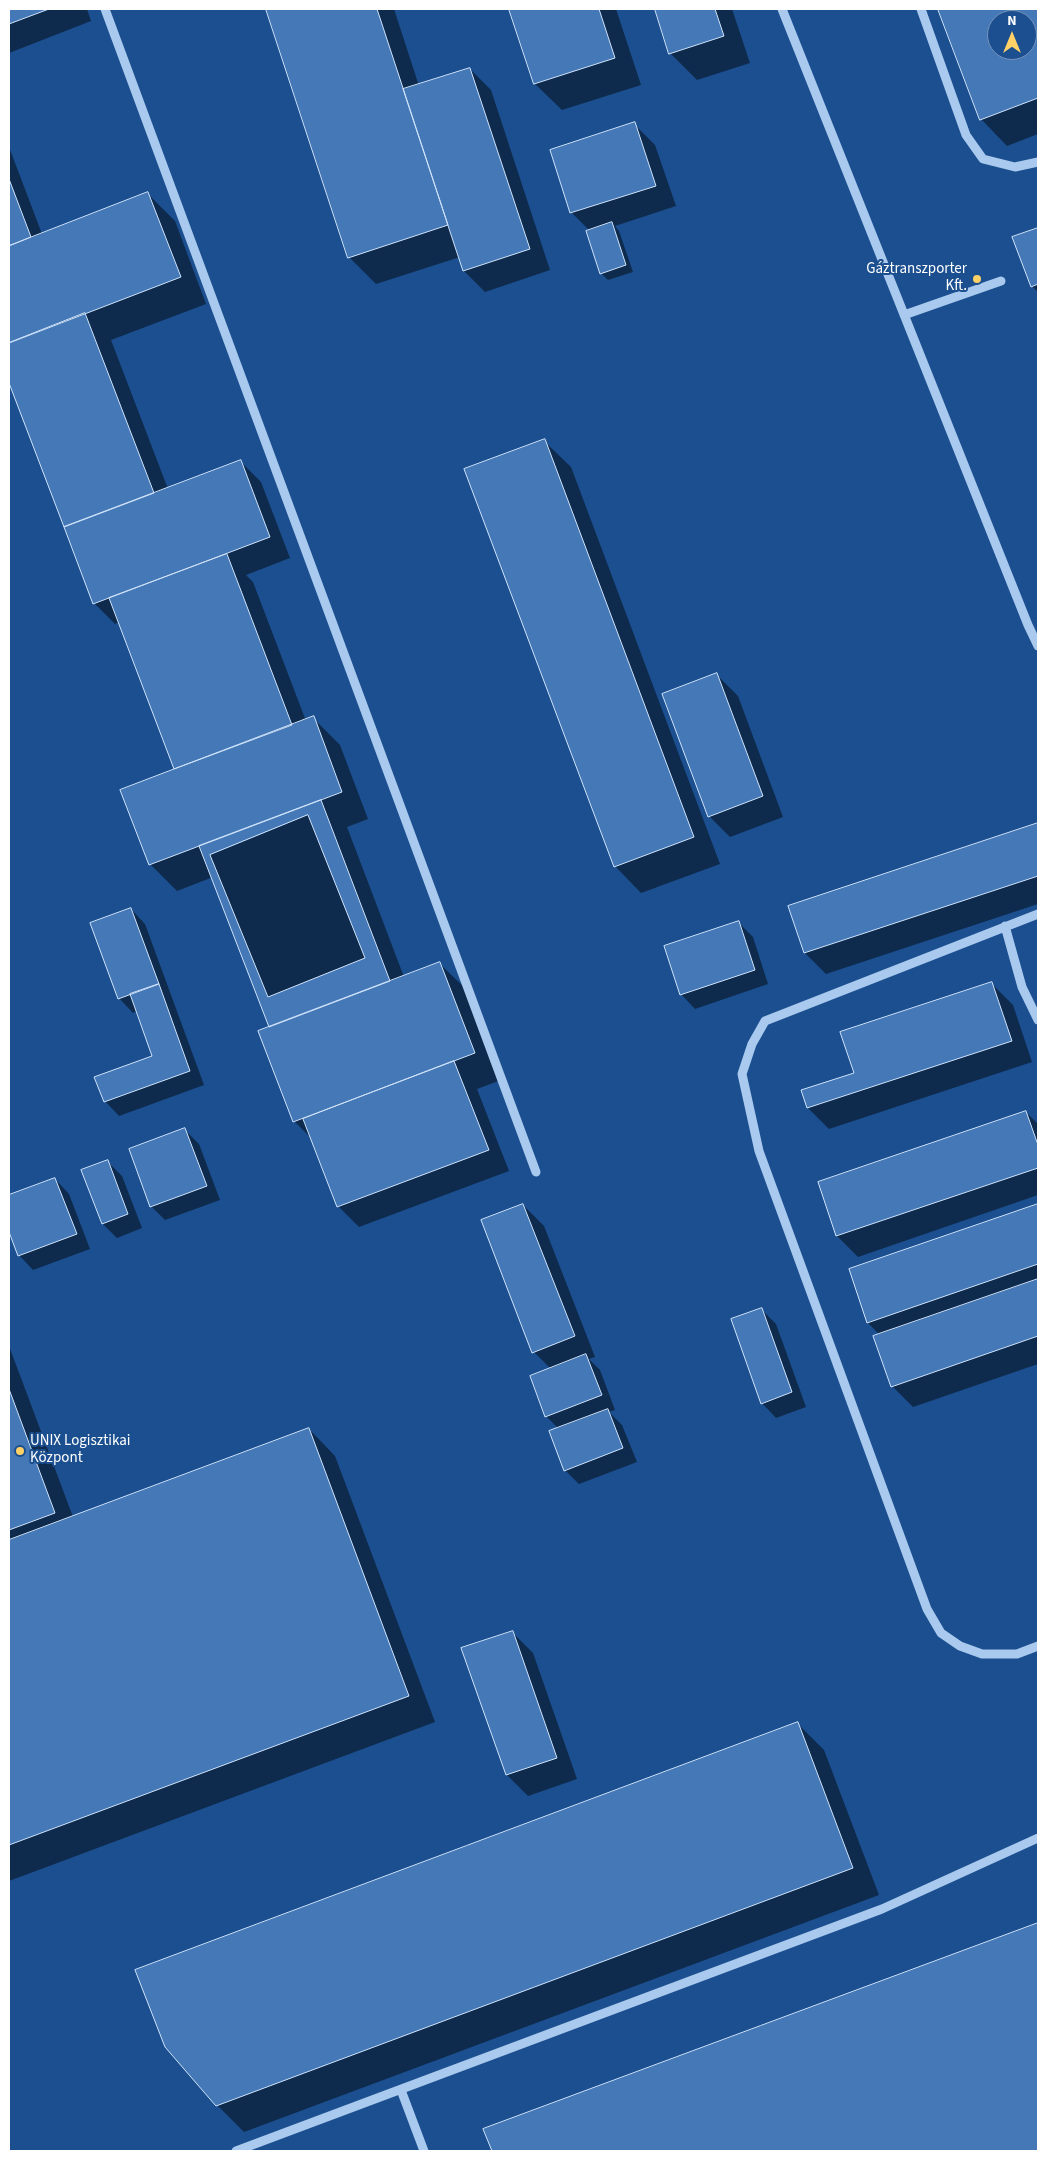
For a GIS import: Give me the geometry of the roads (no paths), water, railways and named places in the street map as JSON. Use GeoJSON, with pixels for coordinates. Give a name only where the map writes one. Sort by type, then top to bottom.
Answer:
{"type":"FeatureCollection","features":[{"type":"Feature","properties":{"kind":"street"},"geometry":{"type":"LineString","coordinates":[[105,9],[536,1172]]}},
{"type":"Feature","properties":{"kind":"street"},"geometry":{"type":"LineString","coordinates":[[782,9],[1038,646]]}},
{"type":"Feature","properties":{"kind":"street"},"geometry":{"type":"LineString","coordinates":[[921,9],[966,136],[983,159],[1015,167],[1038,162]]}},
{"type":"Feature","properties":{"kind":"street"},"geometry":{"type":"LineString","coordinates":[[904,315],[1002,281]]}},
{"type":"Feature","properties":{"kind":"street"},"geometry":{"type":"LineString","coordinates":[[1038,914],[765,1021],[752,1044],[742,1074],[759,1151],[926,1609],[941,1633],[960,1646],[982,1654],[1018,1654],[1038,1646]]}},
{"type":"Feature","properties":{"kind":"street"},"geometry":{"type":"LineString","coordinates":[[1005,926],[1022,987],[1038,1020]]}},
{"type":"Feature","properties":{"kind":"street"},"geometry":{"type":"LineString","coordinates":[[236,2151],[882,1909],[1038,1838]]}},
{"type":"Feature","properties":{"kind":"street"},"geometry":{"type":"LineString","coordinates":[[401,2090],[424,2151]]}},
{"type":"Feature","properties":{"kind":"place","name":"Gáztranszporter Kft."},"geometry":{"type":"Point","coordinates":[977,279]}},
{"type":"Feature","properties":{"kind":"place","name":"UNIX Logisztikai Központ"},"geometry":{"type":"Point","coordinates":[20,1451]}}]}
